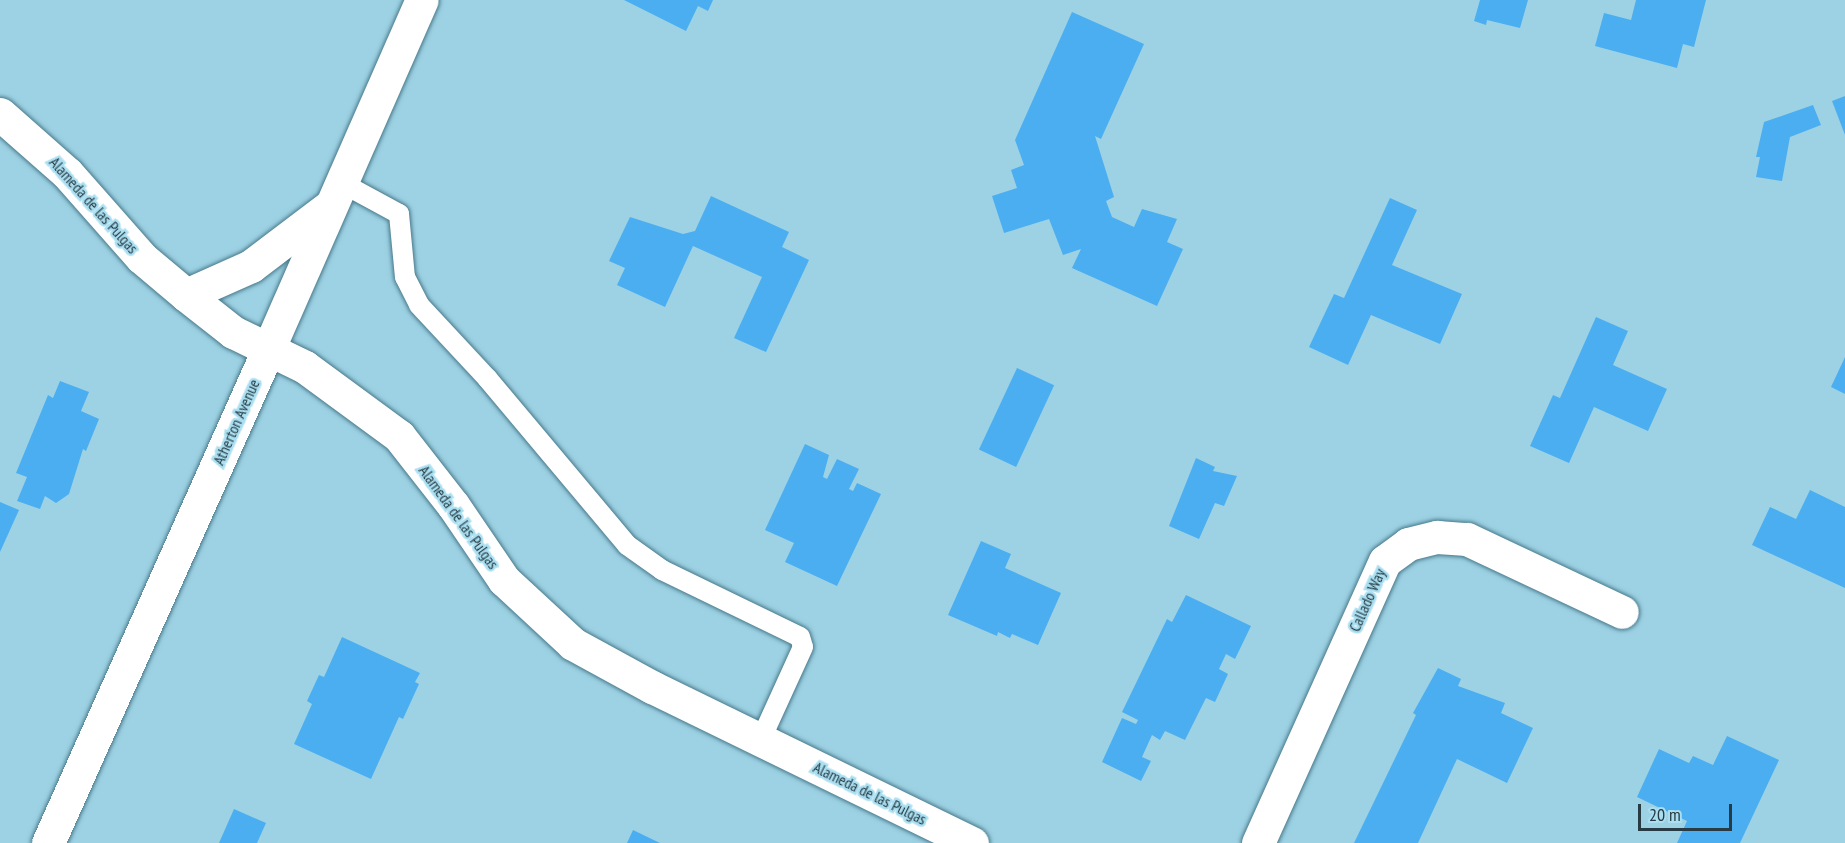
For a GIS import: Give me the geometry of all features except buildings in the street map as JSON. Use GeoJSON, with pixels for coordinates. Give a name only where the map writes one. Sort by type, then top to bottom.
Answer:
{"type":"FeatureCollection","features":[{"type":"Feature","properties":{"kind":"street","name":"Atherton Avenue"},"geometry":{"type":"LineString","coordinates":[[48,843],[422,0]]}},
{"type":"Feature","properties":{"kind":"street","name":"Alameda de las Pulgas"},"geometry":{"type":"LineString","coordinates":[[0,114],[67,173],[142,258],[186,295],[233,332],[304,367],[399,436],[453,505],[504,580],[573,644],[652,687],[972,843]]}},
{"type":"Feature","properties":{"kind":"street"},"geometry":{"type":"LineString","coordinates":[[186,295],[251,266],[337,194]]}},
{"type":"Feature","properties":{"kind":"street","name":"Callado Way"},"geometry":{"type":"LineString","coordinates":[[1258,843],[1385,561],[1408,544],[1437,537],[1467,539],[1622,612]]}},
{"type":"Feature","properties":{"kind":"lane"},"geometry":{"type":"LineString","coordinates":[[337,194],[399,214],[405,277],[419,305],[487,378],[627,545],[662,570],[800,637],[803,646],[761,740]]}}]}
